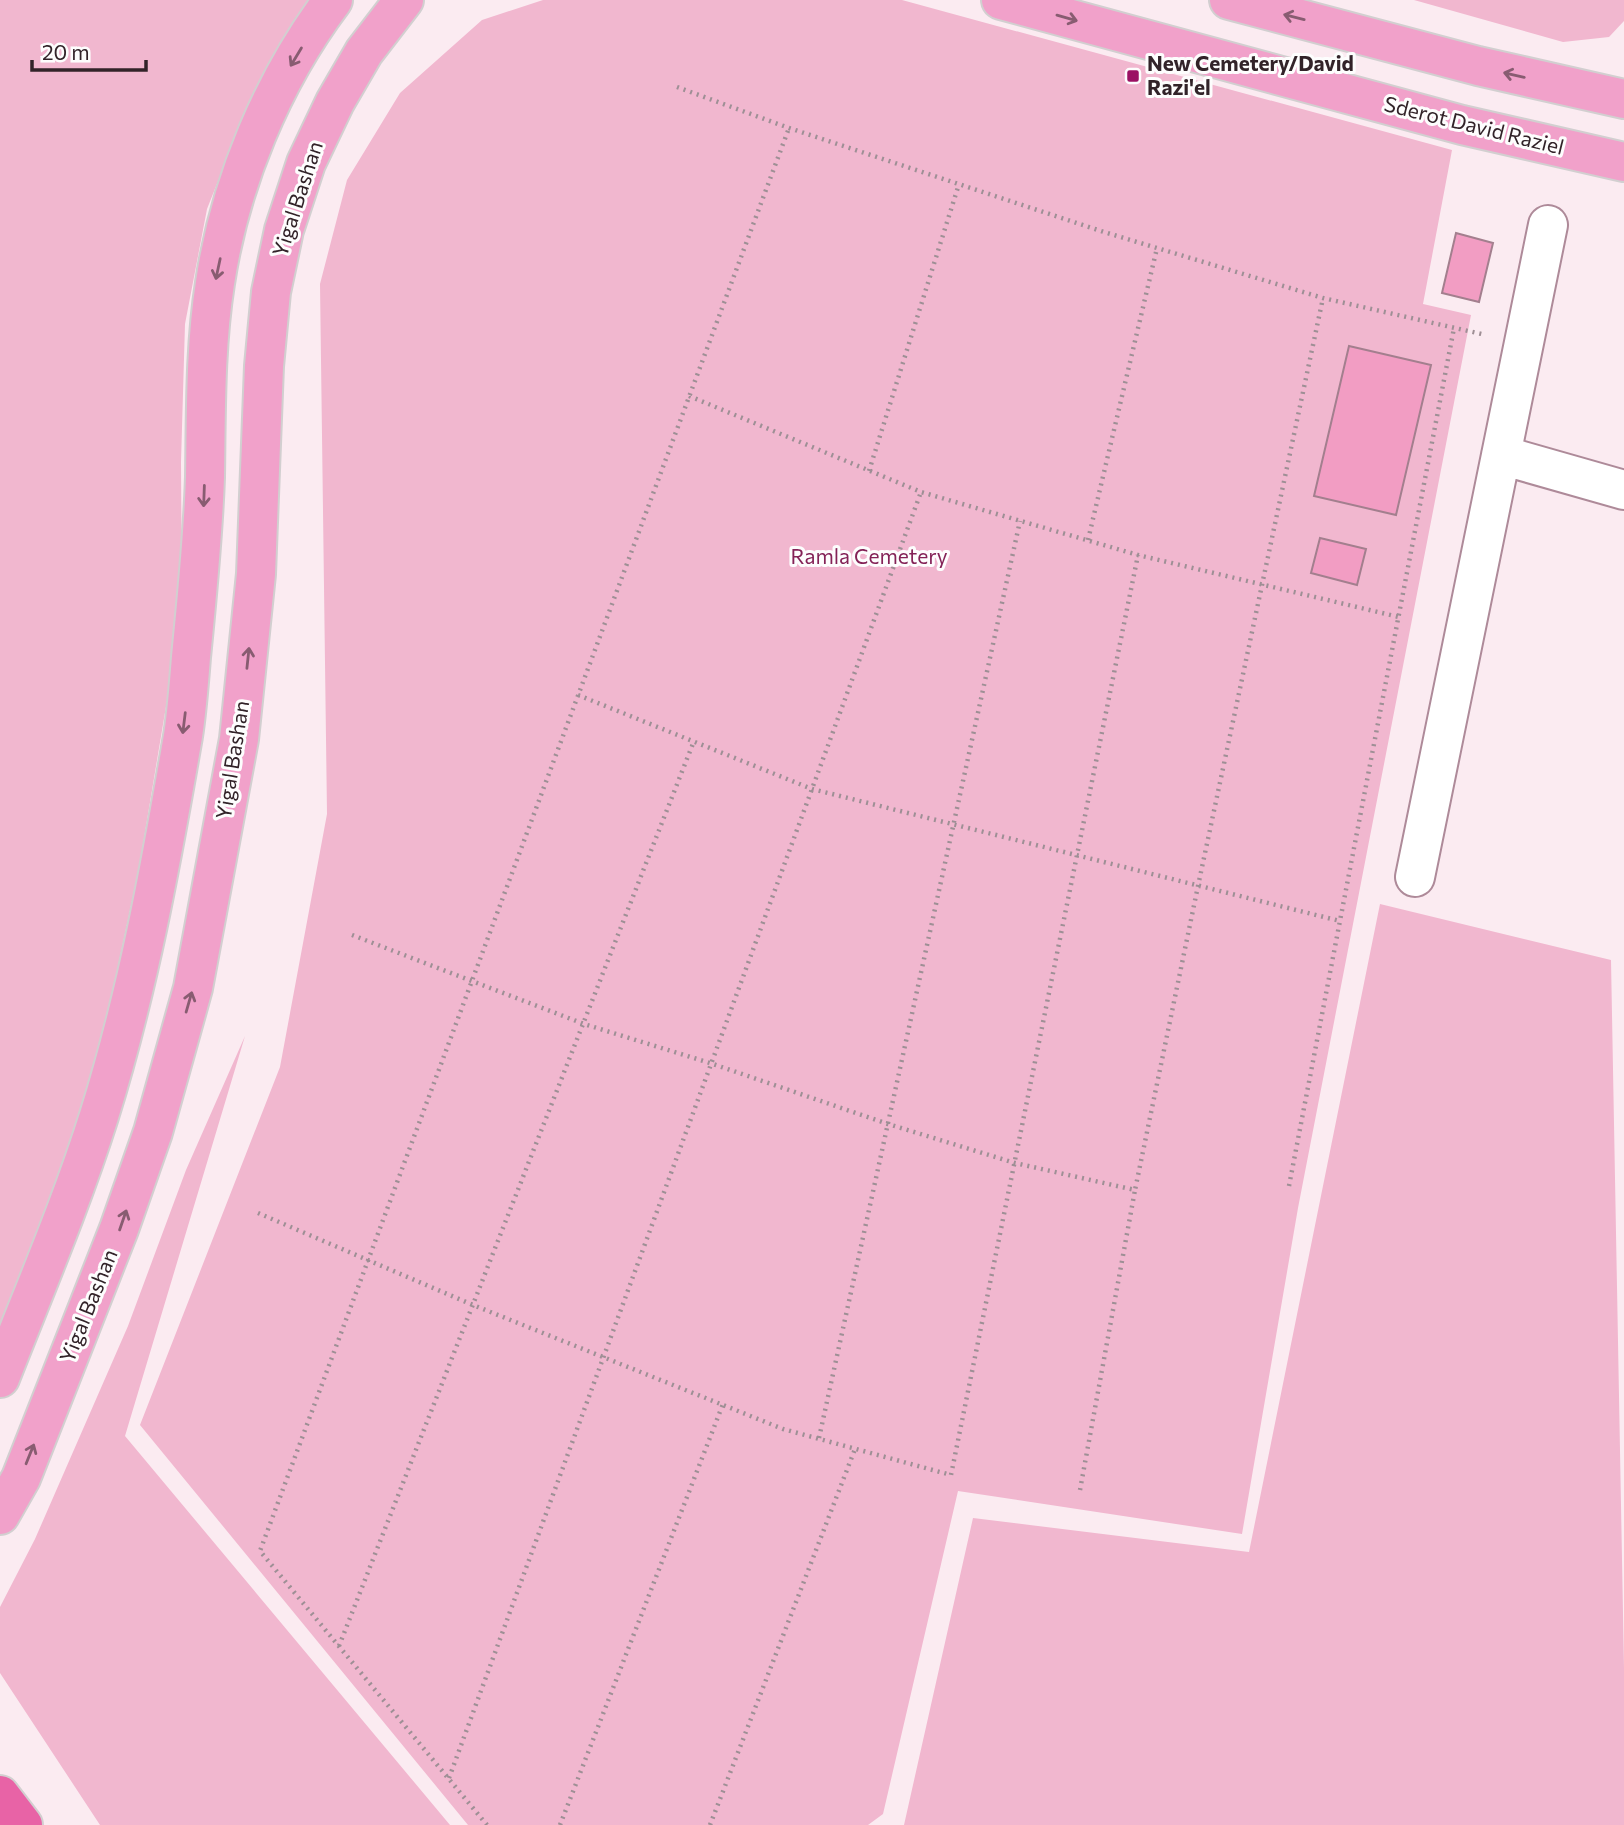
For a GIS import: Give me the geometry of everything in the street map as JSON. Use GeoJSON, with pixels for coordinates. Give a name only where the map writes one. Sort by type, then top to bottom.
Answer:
{"type":"FeatureCollection","features":[{"type":"Feature","properties":{"kind":"highway"},"geometry":{"type":"LineString","coordinates":[[0,1795],[23,1825]]}},
{"type":"Feature","properties":{"kind":"main road"},"geometry":{"type":"LineString","coordinates":[[0,1378],[67,1210],[99,1116],[139,975],[184,731],[200,569],[208,362],[215,284],[230,215],[254,142],[285,76],[333,0]]}},
{"type":"Feature","properties":{"kind":"main road","name":"Yigal Bashan"},"geometry":{"type":"LineString","coordinates":[[0,1515],[21,1478],[119,1229],[153,1132],[193,989],[239,738],[256,574],[264,366],[271,292],[284,229],[306,163],[335,102],[364,52],[404,0]]}},
{"type":"Feature","properties":{"kind":"main road","name":"Sderot David Raziel"},"geometry":{"type":"LineString","coordinates":[[1001,0],[1462,125],[1624,162]]}},
{"type":"Feature","properties":{"kind":"main road"},"geometry":{"type":"LineString","coordinates":[[1229,0],[1478,66],[1624,99]]}},
{"type":"Feature","properties":{"kind":"main road"},"geometry":{"type":"LineString","coordinates":[[1580,90],[1624,83]]}},
{"type":"Feature","properties":{"kind":"main road"},"geometry":{"type":"LineString","coordinates":[[1549,145],[1611,178],[1624,192]]}},
{"type":"Feature","properties":{"kind":"lane"},"geometry":{"type":"LineString","coordinates":[[1415,877],[1548,225]]}},
{"type":"Feature","properties":{"kind":"lane"},"geometry":{"type":"LineString","coordinates":[[1501,455],[1624,490]]}},
{"type":"Feature","properties":{"kind":"path"},"geometry":{"type":"LineString","coordinates":[[677,87],[789,128],[1157,248],[1323,298],[1524,344]]}},
{"type":"Feature","properties":{"kind":"path"},"geometry":{"type":"LineString","coordinates":[[487,1825],[260,1551],[789,128]]}},
{"type":"Feature","properties":{"kind":"path"},"geometry":{"type":"LineString","coordinates":[[869,471],[959,184]]}},
{"type":"Feature","properties":{"kind":"path"},"geometry":{"type":"LineString","coordinates":[[1088,540],[1157,248]]}},
{"type":"Feature","properties":{"kind":"path"},"geometry":{"type":"LineString","coordinates":[[1080,1490],[1135,1191],[1323,298]]}},
{"type":"Feature","properties":{"kind":"path"},"geometry":{"type":"LineString","coordinates":[[1289,1186],[1454,328]]}},
{"type":"Feature","properties":{"kind":"path"},"geometry":{"type":"LineString","coordinates":[[689,396],[920,492],[1138,555],[1399,617]]}},
{"type":"Feature","properties":{"kind":"path"},"geometry":{"type":"LineString","coordinates":[[449,1778],[920,492]]}},
{"type":"Feature","properties":{"kind":"path"},"geometry":{"type":"LineString","coordinates":[[819,1438],[1020,521]]}},
{"type":"Feature","properties":{"kind":"path"},"geometry":{"type":"LineString","coordinates":[[258,1213],[473,1305],[783,1429],[951,1475],[1138,555]]}},
{"type":"Feature","properties":{"kind":"path"},"geometry":{"type":"LineString","coordinates":[[578,695],[811,789],[1340,921]]}},
{"type":"Feature","properties":{"kind":"path"},"geometry":{"type":"LineString","coordinates":[[339,1646],[694,741]]}},
{"type":"Feature","properties":{"kind":"path"},"geometry":{"type":"LineString","coordinates":[[352,935],[584,1024],[710,1063],[888,1124],[1015,1163],[1135,1191]]}},
{"type":"Feature","properties":{"kind":"path"},"geometry":{"type":"LineString","coordinates":[[560,1825],[723,1404]]}},
{"type":"Feature","properties":{"kind":"path"},"geometry":{"type":"LineString","coordinates":[[710,1825],[855,1449]]}},
{"type":"Feature","properties":{"kind":"green space"},"geometry":{"type":"Polygon","coordinates":[[[0,0],[314,0],[289,28],[245,113],[207,209],[185,324],[181,462],[182,611],[139,868],[109,1008],[80,1113],[0,1336],[0,0]]]}},
{"type":"Feature","properties":{"kind":"green space","name":"Ramla Cemetery"},"geometry":{"type":"Polygon","coordinates":[[[543,0],[902,0],[1452,150],[1423,304],[1471,315],[1298,1208],[1242,1534],[958,1491],[883,1814],[868,1825],[468,1825],[140,1425],[280,1067],[327,814],[320,284],[347,180],[400,93],[482,20],[543,0]]]}},
{"type":"Feature","properties":{"kind":"green space"},"geometry":{"type":"Polygon","coordinates":[[[1414,0],[1624,0],[1624,21],[1609,37],[1563,42],[1414,0]]]}},
{"type":"Feature","properties":{"kind":"green space"},"geometry":{"type":"Polygon","coordinates":[[[1380,904],[1611,960],[1624,1668],[1624,1825],[904,1825],[973,1518],[1249,1552],[1380,904]]]}},
{"type":"Feature","properties":{"kind":"green space"},"geometry":{"type":"Polygon","coordinates":[[[245,1036],[125,1436],[450,1825],[100,1825],[0,1673],[0,1607],[35,1539],[128,1326],[186,1170],[245,1036]]]}},
{"type":"Feature","properties":{"kind":"building"},"geometry":{"type":"Polygon","coordinates":[[[1456,233],[1493,243],[1479,302],[1442,293],[1456,233]]]}},
{"type":"Feature","properties":{"kind":"building"},"geometry":{"type":"Polygon","coordinates":[[[1349,346],[1431,365],[1396,515],[1314,496],[1349,346]]]}},
{"type":"Feature","properties":{"kind":"building"},"geometry":{"type":"Polygon","coordinates":[[[1320,538],[1366,549],[1357,585],[1311,573],[1320,538]]]}},
{"type":"Feature","properties":{"kind":"place","name":"New Cemetery/David Razi'el"},"geometry":{"type":"Point","coordinates":[1133,76]}}]}
